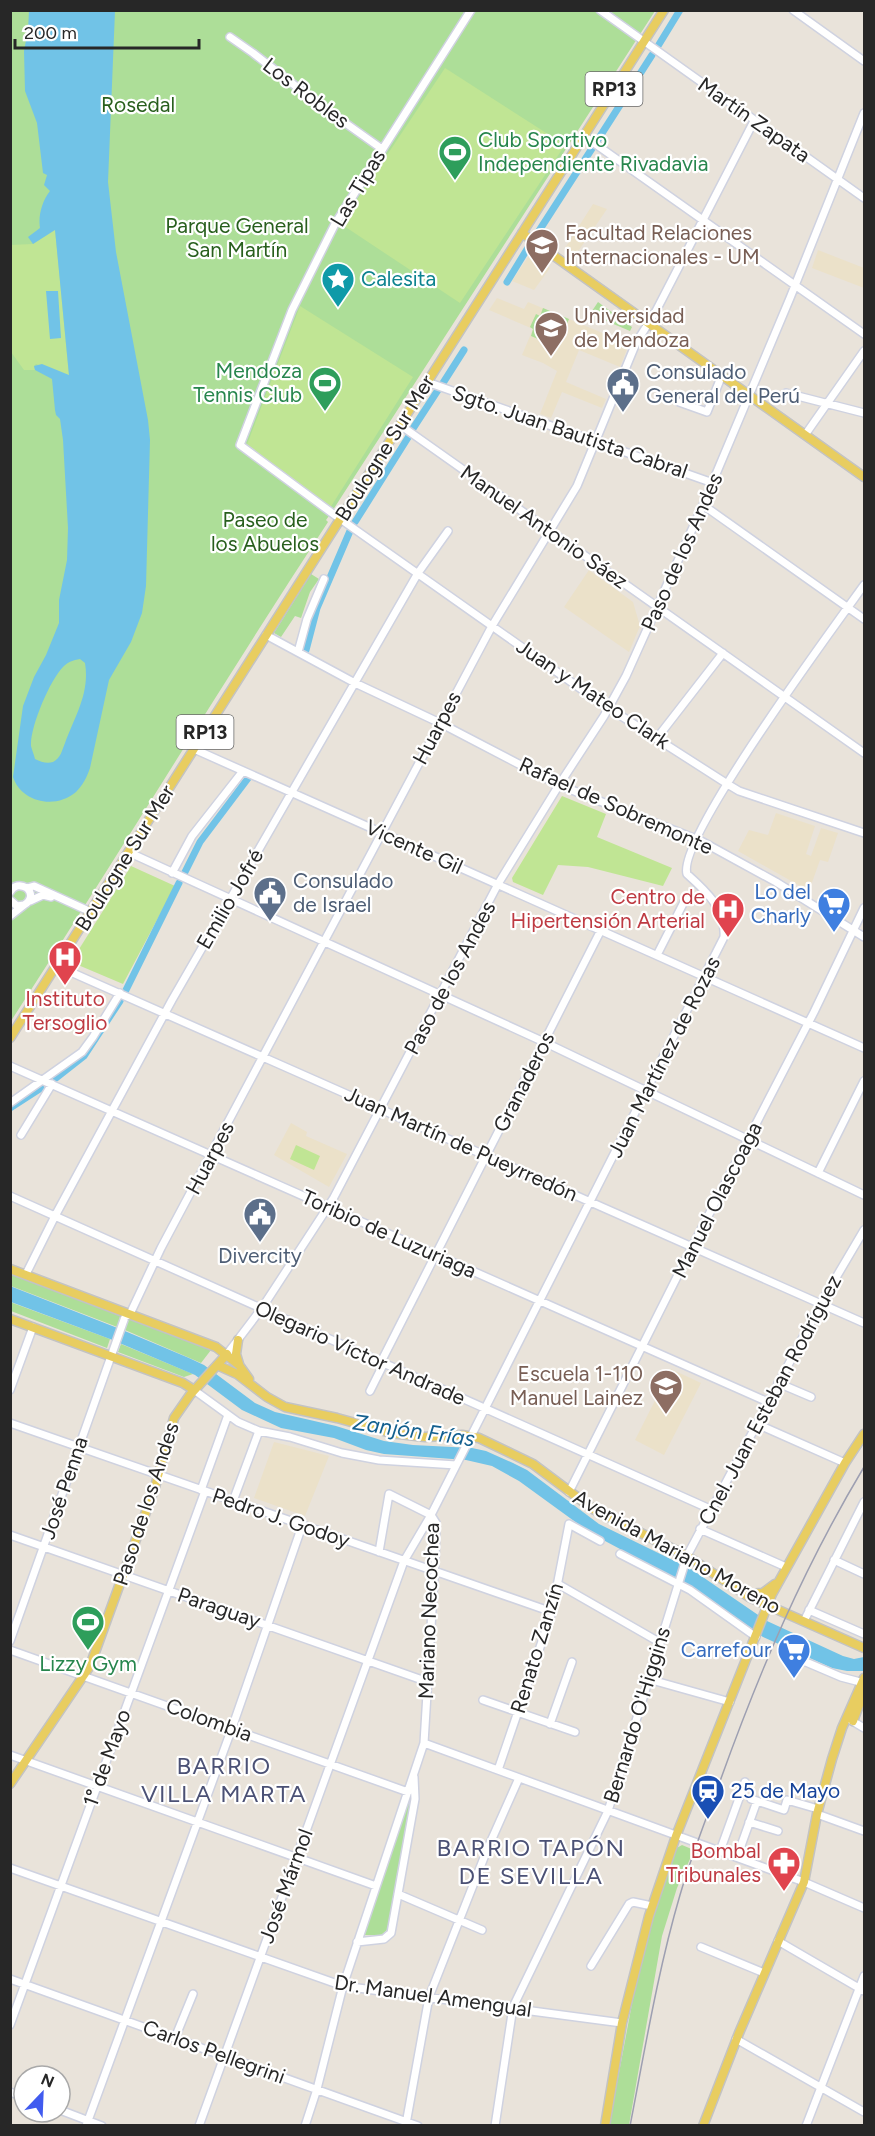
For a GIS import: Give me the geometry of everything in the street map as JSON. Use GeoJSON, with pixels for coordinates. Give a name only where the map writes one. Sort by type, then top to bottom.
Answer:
{"type":"FeatureCollection","features":[{"type":"Feature","properties":{"kind":"main road","name":"Boulogne Sur Mer"},"geometry":{"type":"LineString","coordinates":[[10,1038],[664,10]]}},
{"type":"Feature","properties":{"kind":"main road"},"geometry":{"type":"LineString","coordinates":[[522,233],[864,477]]}},
{"type":"Feature","properties":{"kind":"main road","name":"Avenida Mariano Moreno"},"geometry":{"type":"LineString","coordinates":[[10,1269],[212,1345],[239,1365],[255,1387]]}},
{"type":"Feature","properties":{"kind":"main road"},"geometry":{"type":"LineString","coordinates":[[10,1319],[183,1383],[194,1390]]}},
{"type":"Feature","properties":{"kind":"main road"},"geometry":{"type":"LineString","coordinates":[[238,1340],[236,1348],[239,1365]]}},
{"type":"Feature","properties":{"kind":"main road","name":"Paso de los Andes"},"geometry":{"type":"LineString","coordinates":[[10,1784],[90,1666],[158,1475],[174,1418],[194,1390],[226,1354]]}},
{"type":"Feature","properties":{"kind":"main road","name":"Avenida Mariano Moreno"},"geometry":{"type":"LineString","coordinates":[[214,1368],[237,1374],[272,1401],[285,1407],[391,1433],[424,1437],[471,1436],[533,1464],[681,1571],[743,1593],[864,1648]]}},
{"type":"Feature","properties":{"kind":"main road"},"geometry":{"type":"LineString","coordinates":[[605,2126],[622,2023],[652,1905],[676,1836],[767,1605],[845,1463],[864,1434]]}},
{"type":"Feature","properties":{"kind":"main road"},"geometry":{"type":"LineString","coordinates":[[743,1593],[763,1593],[780,1579]]}},
{"type":"Feature","properties":{"kind":"main road"},"geometry":{"type":"LineString","coordinates":[[703,2126],[736,2039],[804,1882],[818,1811],[849,1719],[864,1684]]}},
{"type":"Feature","properties":{"kind":"street","name":"Las Tipas"},"geometry":{"type":"LineString","coordinates":[[240,445],[292,310],[336,222],[471,10]]}},
{"type":"Feature","properties":{"kind":"street"},"geometry":{"type":"LineString","coordinates":[[595,10],[643,43]]}},
{"type":"Feature","properties":{"kind":"street"},"geometry":{"type":"LineString","coordinates":[[600,10],[643,43]]}},
{"type":"Feature","properties":{"kind":"street"},"geometry":{"type":"LineString","coordinates":[[793,10],[864,61]]}},
{"type":"Feature","properties":{"kind":"street","name":"Los Robles"},"geometry":{"type":"LineString","coordinates":[[230,37],[382,149]]}},
{"type":"Feature","properties":{"kind":"street","name":"Martín Zapata"},"geometry":{"type":"LineString","coordinates":[[643,43],[864,198]]}},
{"type":"Feature","properties":{"kind":"street","name":"Paso de los Andes"},"geometry":{"type":"LineString","coordinates":[[226,1354],[262,1308],[328,1207],[498,884],[626,676],[713,483],[864,113]]}},
{"type":"Feature","properties":{"kind":"street","name":"Huarpes"},"geometry":{"type":"LineString","coordinates":[[118,1335],[125,1317],[130,1314],[155,1261],[492,626],[577,486],[635,346],[754,121]]}},
{"type":"Feature","properties":{"kind":"street"},"geometry":{"type":"LineString","coordinates":[[584,136],[864,334]]}},
{"type":"Feature","properties":{"kind":"street"},"geometry":{"type":"LineString","coordinates":[[805,435],[864,351]]}},
{"type":"Feature","properties":{"kind":"street"},"geometry":{"type":"LineString","coordinates":[[679,402],[707,412],[722,375]]}},
{"type":"Feature","properties":{"kind":"street","name":"Sgto. Juan Bautista Cabral"},"geometry":{"type":"LineString","coordinates":[[427,382],[713,483]]}},
{"type":"Feature","properties":{"kind":"street"},"geometry":{"type":"LineString","coordinates":[[786,393],[864,412]]}},
{"type":"Feature","properties":{"kind":"street","name":"Manuel Antonio Sáez"},"geometry":{"type":"LineString","coordinates":[[400,425],[864,753]]}},
{"type":"Feature","properties":{"kind":"street","name":"Juan y Mateo Clark"},"geometry":{"type":"LineString","coordinates":[[240,445],[492,626],[609,707],[728,784],[740,791],[864,833]]}},
{"type":"Feature","properties":{"kind":"street","name":"Sgto. Juan Bautista Cabral"},"geometry":{"type":"LineString","coordinates":[[703,505],[864,619]]}},
{"type":"Feature","properties":{"kind":"street","name":"Emilio Jofré"},"geometry":{"type":"LineString","coordinates":[[26,1274],[54,1216],[165,1013],[418,573],[448,531]]}},
{"type":"Feature","properties":{"kind":"street"},"geometry":{"type":"LineString","coordinates":[[298,652],[307,619],[324,579]]}},
{"type":"Feature","properties":{"kind":"street","name":"Juan Martínez de Rozas"},"geometry":{"type":"LineString","coordinates":[[460,1456],[647,1092],[725,933],[712,898],[687,874],[685,869],[696,839],[728,784],[864,585]]}},
{"type":"Feature","properties":{"kind":"street","name":"Rafael de Sobremonte"},"geometry":{"type":"LineString","coordinates":[[266,635],[355,683],[440,723],[559,784],[696,839],[776,882],[864,937]]}},
{"type":"Feature","properties":{"kind":"street"},"geometry":{"type":"LineString","coordinates":[[657,738],[723,653]]}},
{"type":"Feature","properties":{"kind":"street","name":"Vicente Gil"},"geometry":{"type":"LineString","coordinates":[[194,749],[864,1048]]}},
{"type":"Feature","properties":{"kind":"street"},"geometry":{"type":"LineString","coordinates":[[172,873],[192,836],[243,771]]}},
{"type":"Feature","properties":{"kind":"street"},"geometry":{"type":"LineString","coordinates":[[128,852],[544,1042],[864,1195]]}},
{"type":"Feature","properties":{"kind":"street"},"geometry":{"type":"LineString","coordinates":[[10,892],[14,885],[27,888],[34,886],[91,912]]}},
{"type":"Feature","properties":{"kind":"street"},"geometry":{"type":"LineString","coordinates":[[10,916],[27,903],[30,892],[27,888]]}},
{"type":"Feature","properties":{"kind":"street"},"geometry":{"type":"LineString","coordinates":[[11,901],[17,906],[43,895],[60,898]]}},
{"type":"Feature","properties":{"kind":"street"},"geometry":{"type":"LineString","coordinates":[[657,955],[687,896]]}},
{"type":"Feature","properties":{"kind":"street","name":"Manuel Olascoaga"},"geometry":{"type":"LineString","coordinates":[[569,1492],[808,1023],[864,908]]}},
{"type":"Feature","properties":{"kind":"street","name":"Granaderos"},"geometry":{"type":"LineString","coordinates":[[370,1390],[435,1255],[601,930]]}},
{"type":"Feature","properties":{"kind":"street","name":"Juan Martín de Pueyrredón"},"geometry":{"type":"LineString","coordinates":[[57,966],[864,1323]]}},
{"type":"Feature","properties":{"kind":"street"},"geometry":{"type":"LineString","coordinates":[[10,1104],[76,1057],[87,1046],[120,993]]}},
{"type":"Feature","properties":{"kind":"street","name":"Toribio de Luzuriaga"},"geometry":{"type":"LineString","coordinates":[[10,1066],[768,1402]]}},
{"type":"Feature","properties":{"kind":"street"},"geometry":{"type":"LineString","coordinates":[[818,1173],[864,1081]]}},
{"type":"Feature","properties":{"kind":"street"},"geometry":{"type":"LineString","coordinates":[[21,1135],[52,1084]]}},
{"type":"Feature","properties":{"kind":"street","name":"Olegario Víctor Andrade"},"geometry":{"type":"LineString","coordinates":[[10,1196],[710,1509]]}},
{"type":"Feature","properties":{"kind":"street","name":"Cnel. Juan Esteban Rodríguez"},"geometry":{"type":"LineString","coordinates":[[681,1571],[710,1509],[821,1303],[864,1230]]}},
{"type":"Feature","properties":{"kind":"street"},"geometry":{"type":"LineString","coordinates":[[10,1390],[33,1327]]}},
{"type":"Feature","properties":{"kind":"street","name":"José Penna"},"geometry":{"type":"LineString","coordinates":[[10,1641],[118,1335]]}},
{"type":"Feature","properties":{"kind":"street"},"geometry":{"type":"LineString","coordinates":[[778,1383],[811,1397]]}},
{"type":"Feature","properties":{"kind":"street"},"geometry":{"type":"LineString","coordinates":[[194,1390],[248,1427],[342,1453],[379,1460],[460,1456]]}},
{"type":"Feature","properties":{"kind":"street","name":"1° de Mayo"},"geometry":{"type":"LineString","coordinates":[[10,2025],[168,1591],[228,1415]]}},
{"type":"Feature","properties":{"kind":"street","name":"Pedro J. Godoy"},"geometry":{"type":"LineString","coordinates":[[10,1423],[552,1612]]}},
{"type":"Feature","properties":{"kind":"street"},"geometry":{"type":"LineString","coordinates":[[757,1424],[845,1463]]}},
{"type":"Feature","properties":{"kind":"street"},"geometry":{"type":"LineString","coordinates":[[233,1501],[258,1431]]}},
{"type":"Feature","properties":{"kind":"street","name":"Mariano Necochea"},"geometry":{"type":"LineString","coordinates":[[305,2126],[318,2089],[343,1986],[424,1743],[436,1523],[432,1515],[460,1456]]}},
{"type":"Feature","properties":{"kind":"street"},"geometry":{"type":"LineString","coordinates":[[379,1552],[389,1494],[432,1515]]}},
{"type":"Feature","properties":{"kind":"street"},"geometry":{"type":"LineString","coordinates":[[804,1621],[834,1560],[862,1511],[864,1502]]}},
{"type":"Feature","properties":{"kind":"street","name":"José Mármol"},"geometry":{"type":"LineString","coordinates":[[199,2126],[404,1561],[432,1515]]}},
{"type":"Feature","properties":{"kind":"street","name":"Renato Zanzín"},"geometry":{"type":"LineString","coordinates":[[498,1770],[552,1612],[569,1524],[600,1541]]}},
{"type":"Feature","properties":{"kind":"street"},"geometry":{"type":"LineString","coordinates":[[87,2123],[232,1728],[302,1526]]}},
{"type":"Feature","properties":{"kind":"street"},"geometry":{"type":"LineString","coordinates":[[700,1529],[786,1568]]}},
{"type":"Feature","properties":{"kind":"street","name":"Paraguay"},"geometry":{"type":"LineString","coordinates":[[10,1535],[428,1682]]}},
{"type":"Feature","properties":{"kind":"street"},"geometry":{"type":"LineString","coordinates":[[620,1554],[681,1571],[759,1629]]}},
{"type":"Feature","properties":{"kind":"street"},"geometry":{"type":"LineString","coordinates":[[834,1560],[864,1574]]}},
{"type":"Feature","properties":{"kind":"street","name":"Bernardo O'Higgins"},"geometry":{"type":"LineString","coordinates":[[495,2126],[513,2007],[608,1811],[681,1571]]}},
{"type":"Feature","properties":{"kind":"street"},"geometry":{"type":"LineString","coordinates":[[558,1584],[659,1642]]}},
{"type":"Feature","properties":{"kind":"street"},"geometry":{"type":"LineString","coordinates":[[809,1610],[864,1634]]}},
{"type":"Feature","properties":{"kind":"street","name":"Colombia"},"geometry":{"type":"LineString","coordinates":[[10,1650],[408,1792]]}},
{"type":"Feature","properties":{"kind":"street"},"geometry":{"type":"LineString","coordinates":[[787,1654],[841,1677],[864,1684]]}},
{"type":"Feature","properties":{"kind":"street"},"geometry":{"type":"LineString","coordinates":[[550,1724],[572,1662]]}},
{"type":"Feature","properties":{"kind":"street"},"geometry":{"type":"LineString","coordinates":[[648,1679],[730,1702]]}},
{"type":"Feature","properties":{"kind":"street"},"geometry":{"type":"LineString","coordinates":[[483,1700],[575,1732]]}},
{"type":"Feature","properties":{"kind":"street"},"geometry":{"type":"LineString","coordinates":[[849,1719],[864,1728]]}},
{"type":"Feature","properties":{"kind":"street"},"geometry":{"type":"LineString","coordinates":[[424,1743],[804,1882],[864,1908]]}},
{"type":"Feature","properties":{"kind":"street"},"geometry":{"type":"LineString","coordinates":[[10,1755],[376,1886]]}},
{"type":"Feature","properties":{"kind":"street","name":"Mariano Necochea"},"geometry":{"type":"LineString","coordinates":[[357,1942],[384,1939],[389,1936],[415,1799],[414,1773]]}},
{"type":"Feature","properties":{"kind":"street"},"geometry":{"type":"LineString","coordinates":[[406,2124],[429,1997],[519,1778]]}},
{"type":"Feature","properties":{"kind":"street"},"geometry":{"type":"LineString","coordinates":[[720,1851],[746,1782]]}},
{"type":"Feature","properties":{"kind":"street"},"geometry":{"type":"LineString","coordinates":[[737,1857],[754,1800],[784,1810],[787,1800],[864,1831]]}},
{"type":"Feature","properties":{"kind":"street"},"geometry":{"type":"LineString","coordinates":[[749,1822],[778,1832]]}},
{"type":"Feature","properties":{"kind":"street","name":"Dr. Manuel Amengual"},"geometry":{"type":"LineString","coordinates":[[10,1868],[343,1986],[622,2023]]}},
{"type":"Feature","properties":{"kind":"street"},"geometry":{"type":"LineString","coordinates":[[398,1894],[482,1930]]}},
{"type":"Feature","properties":{"kind":"street"},"geometry":{"type":"LineString","coordinates":[[591,1966],[629,1904],[633,1902],[652,1905]]}},
{"type":"Feature","properties":{"kind":"street"},"geometry":{"type":"LineString","coordinates":[[778,1941],[862,1989]]}},
{"type":"Feature","properties":{"kind":"street"},"geometry":{"type":"LineString","coordinates":[[701,1947],[764,1973]]}},
{"type":"Feature","properties":{"kind":"street"},"geometry":{"type":"LineString","coordinates":[[806,2126],[862,1989],[864,1976]]}},
{"type":"Feature","properties":{"kind":"street","name":"Carlos Pellegrini"},"geometry":{"type":"LineString","coordinates":[[10,1979],[318,2089],[406,2124],[418,2126]]}},
{"type":"Feature","properties":{"kind":"street"},"geometry":{"type":"LineString","coordinates":[[175,2038],[194,1994]]}},
{"type":"Feature","properties":{"kind":"street"},"geometry":{"type":"LineString","coordinates":[[736,2039],[864,2112]]}},
{"type":"Feature","properties":{"kind":"street"},"geometry":{"type":"LineString","coordinates":[[72,2116],[87,2123],[102,2126]]}},
{"type":"Feature","properties":{"kind":"shaded area"},"geometry":{"type":"Polygon","coordinates":[[[593,204],[607,209],[575,256],[565,248],[593,204]]]}},
{"type":"Feature","properties":{"kind":"shaded area"},"geometry":{"type":"Polygon","coordinates":[[[818,250],[864,268],[864,288],[812,268],[818,250]]]}},
{"type":"Feature","properties":{"kind":"shaded area"},"geometry":{"type":"Polygon","coordinates":[[[530,254],[550,268],[534,290],[512,281],[530,254]]]}},
{"type":"Feature","properties":{"kind":"shaded area","name":"Universidad de Mendoza"},"geometry":{"type":"Polygon","coordinates":[[[497,298],[524,309],[528,302],[629,344],[620,367],[579,350],[566,382],[606,399],[602,408],[562,392],[551,418],[540,414],[557,371],[522,355],[533,329],[489,310],[497,298]]]}},
{"type":"Feature","properties":{"kind":"shaded area"},"geometry":{"type":"Polygon","coordinates":[[[589,570],[633,602],[640,626],[629,652],[564,607],[589,570]]]}},
{"type":"Feature","properties":{"kind":"shaded area"},"geometry":{"type":"Polygon","coordinates":[[[776,813],[815,826],[806,854],[811,856],[821,828],[838,833],[828,862],[820,860],[809,891],[738,851],[749,830],[768,835],[776,813]]]}},
{"type":"Feature","properties":{"kind":"shaded area"},"geometry":{"type":"Polygon","coordinates":[[[291,1123],[307,1132],[306,1136],[347,1154],[329,1187],[274,1155],[291,1123]]]}},
{"type":"Feature","properties":{"kind":"shaded area"},"geometry":{"type":"Polygon","coordinates":[[[671,1369],[701,1383],[664,1455],[635,1440],[671,1369]]]}},
{"type":"Feature","properties":{"kind":"shaded area"},"geometry":{"type":"Polygon","coordinates":[[[274,1442],[329,1456],[305,1516],[254,1498],[274,1442]]]}},
{"type":"Feature","properties":{"kind":"green space","name":"Parque General San Martín"},"geometry":{"type":"Polygon","coordinates":[[[11,11],[655,11],[326,520],[328,522],[11,1021],[11,11]]]}},
{"type":"Feature","properties":{"kind":"green space","name":"Club Sportivo Independiente Rivadavia"},"geometry":{"type":"Polygon","coordinates":[[[445,68],[565,145],[460,303],[341,224],[445,68]]]}},
{"type":"Feature","properties":{"kind":"green space"},"geometry":{"type":"Polygon","coordinates":[[[55,229],[69,376],[36,364],[35,370],[24,370],[11,352],[10,245],[33,244],[55,229]]]}},
{"type":"Feature","properties":{"kind":"green space"},"geometry":{"type":"Polygon","coordinates":[[[598,302],[632,327],[630,331],[590,314],[598,302]]]}},
{"type":"Feature","properties":{"kind":"green space","name":"Mendoza Tennis Club"},"geometry":{"type":"Polygon","coordinates":[[[300,306],[413,377],[330,508],[246,447],[300,306]]]}},
{"type":"Feature","properties":{"kind":"green space"},"geometry":{"type":"Polygon","coordinates":[[[543,308],[569,319],[557,347],[531,336],[533,329],[530,327],[536,314],[540,316],[543,308]]]}},
{"type":"Feature","properties":{"kind":"green space"},"geometry":{"type":"Polygon","coordinates":[[[311,574],[319,579],[310,592],[301,618],[295,616],[281,637],[274,633],[311,574]]]}},
{"type":"Feature","properties":{"kind":"green space"},"geometry":{"type":"Polygon","coordinates":[[[562,796],[606,814],[597,837],[672,868],[663,886],[588,867],[558,865],[543,895],[513,882],[512,878],[562,796]]]}},
{"type":"Feature","properties":{"kind":"green space"},"geometry":{"type":"Polygon","coordinates":[[[131,866],[175,886],[123,984],[71,962],[131,866]]]}},
{"type":"Feature","properties":{"kind":"green space"},"geometry":{"type":"Polygon","coordinates":[[[296,1145],[320,1156],[314,1170],[290,1159],[296,1145]]]}},
{"type":"Feature","properties":{"kind":"green space"},"geometry":{"type":"Polygon","coordinates":[[[10,1274],[211,1350],[201,1363],[125,1330],[11,1286],[10,1274]]]}},
{"type":"Feature","properties":{"kind":"green space"},"geometry":{"type":"Polygon","coordinates":[[[10,1302],[110,1339],[107,1348],[11,1311],[10,1302]]]}},
{"type":"Feature","properties":{"kind":"green space"},"geometry":{"type":"Polygon","coordinates":[[[121,1344],[193,1374],[184,1377],[118,1352],[121,1344]]]}},
{"type":"Feature","properties":{"kind":"green space"},"geometry":{"type":"Polygon","coordinates":[[[409,1801],[412,1802],[387,1930],[381,1935],[363,1935],[409,1801]]]}},
{"type":"Feature","properties":{"kind":"green space"},"geometry":{"type":"Polygon","coordinates":[[[682,1845],[694,1850],[677,1888],[662,1936],[629,2125],[609,2126],[637,1977],[650,1924],[675,1849],[682,1845]]]}},
{"type":"Feature","properties":{"kind":"water"},"geometry":{"type":"Polygon","coordinates":[[[29,11],[115,11],[108,182],[116,252],[150,440],[146,586],[142,613],[131,642],[109,680],[86,778],[81,787],[68,798],[49,802],[40,801],[23,792],[13,777],[23,706],[59,623],[59,600],[67,560],[68,528],[63,440],[60,419],[55,410],[52,379],[35,370],[34,366],[42,364],[69,375],[55,230],[33,244],[28,237],[40,228],[41,209],[50,191],[44,185],[47,175],[43,173],[37,123],[25,91],[24,51],[29,11]],[[80,659],[69,663],[63,667],[52,682],[34,727],[31,746],[35,759],[51,763],[61,754],[84,694],[85,663],[80,659]]]}},
{"type":"Feature","properties":{"kind":"water"},"geometry":{"type":"Polygon","coordinates":[[[46,291],[58,291],[61,338],[50,339],[46,291]]]}},
{"type":"Feature","properties":{"kind":"water"},"geometry":{"type":"Polygon","coordinates":[[[10,1286],[204,1365],[255,1403],[275,1412],[336,1426],[384,1441],[486,1451],[513,1463],[527,1470],[599,1524],[691,1569],[767,1621],[843,1656],[854,1659],[864,1657],[864,1671],[832,1668],[763,1637],[691,1587],[592,1534],[519,1481],[492,1466],[466,1460],[384,1454],[334,1438],[281,1428],[242,1410],[195,1375],[110,1339],[11,1302],[10,1286]]]}},
{"type":"Feature","properties":{"kind":"waterway"},"geometry":{"type":"LineString","coordinates":[[658,46],[680,10]]}},
{"type":"Feature","properties":{"kind":"waterway"},"geometry":{"type":"LineString","coordinates":[[597,141],[652,55]]}},
{"type":"Feature","properties":{"kind":"waterway"},"geometry":{"type":"LineString","coordinates":[[535,237],[593,147]]}},
{"type":"Feature","properties":{"kind":"waterway"},"geometry":{"type":"LineString","coordinates":[[507,282],[529,246]]}},
{"type":"Feature","properties":{"kind":"waterway"},"geometry":{"type":"LineString","coordinates":[[443,383],[464,350]]}},
{"type":"Feature","properties":{"kind":"waterway"},"geometry":{"type":"LineString","coordinates":[[412,430],[438,390]]}},
{"type":"Feature","properties":{"kind":"waterway"},"geometry":{"type":"LineString","coordinates":[[355,522],[409,436]]}},
{"type":"Feature","properties":{"kind":"waterway"},"geometry":{"type":"LineString","coordinates":[[306,650],[317,608],[350,531]]}},
{"type":"Feature","properties":{"kind":"waterway"},"geometry":{"type":"LineString","coordinates":[[184,874],[200,842],[249,777]]}},
{"type":"Feature","properties":{"kind":"waterway"},"geometry":{"type":"LineString","coordinates":[[125,992],[179,883]]}},
{"type":"Feature","properties":{"kind":"waterway"},"geometry":{"type":"LineString","coordinates":[[56,1078],[84,1056],[120,1001]]}},
{"type":"Feature","properties":{"kind":"waterway"},"geometry":{"type":"LineString","coordinates":[[10,1108],[41,1088]]}},
{"type":"Feature","properties":{"kind":"tram line"},"geometry":{"type":"LineString","coordinates":[[630,2126],[665,1952],[698,1839],[766,1661],[821,1544],[864,1467]]}},
{"type":"Feature","properties":{"kind":"place","name":"Club Sportivo Independiente Rivadavia"},"geometry":{"type":"Point","coordinates":[455,181]}},
{"type":"Feature","properties":{"kind":"place","name":"Facultad Relaciones Internacionales - UM"},"geometry":{"type":"Point","coordinates":[542,274]}},
{"type":"Feature","properties":{"kind":"place","name":"Calesita"},"geometry":{"type":"Point","coordinates":[338,308]}},
{"type":"Feature","properties":{"kind":"place","name":"Universidad de Mendoza"},"geometry":{"type":"Point","coordinates":[551,357]}},
{"type":"Feature","properties":{"kind":"place","name":"Mendoza Tennis Club"},"geometry":{"type":"Point","coordinates":[325,412]}},
{"type":"Feature","properties":{"kind":"place","name":"Consulado General del Perú"},"geometry":{"type":"Point","coordinates":[623,413]}},
{"type":"Feature","properties":{"kind":"place","name":"Consulado de Israel"},"geometry":{"type":"Point","coordinates":[270,922]}},
{"type":"Feature","properties":{"kind":"place","name":"Lo del Charly"},"geometry":{"type":"Point","coordinates":[834,933]}},
{"type":"Feature","properties":{"kind":"place","name":"Centro de Hipertensión Arterial"},"geometry":{"type":"Point","coordinates":[728,938]}},
{"type":"Feature","properties":{"kind":"place","name":"Instituto Tersoglio"},"geometry":{"type":"Point","coordinates":[65,986]}},
{"type":"Feature","properties":{"kind":"place","name":"Divercity"},"geometry":{"type":"Point","coordinates":[260,1243]}},
{"type":"Feature","properties":{"kind":"place","name":"Escuela 1-110 Manuel Lainez"},"geometry":{"type":"Point","coordinates":[666,1415]}},
{"type":"Feature","properties":{"kind":"place","name":"Lizzy Gym"},"geometry":{"type":"Point","coordinates":[88,1651]}},
{"type":"Feature","properties":{"kind":"place","name":"Carrefour"},"geometry":{"type":"Point","coordinates":[794,1679]}},
{"type":"Feature","properties":{"kind":"place","name":"25 de Mayo"},"geometry":{"type":"Point","coordinates":[708,1820]}},
{"type":"Feature","properties":{"kind":"place","name":"Bombal Tribunales"},"geometry":{"type":"Point","coordinates":[784,1892]}},
{"type":"Feature","properties":{"kind":"district","name":"BARRIO VILLA MARTA"},"geometry":{"type":"Point","coordinates":[224,1780]}},
{"type":"Feature","properties":{"kind":"district","name":"BARRIO TAPÓN DE SEVILLA"},"geometry":{"type":"Point","coordinates":[531,1862]}},
{"type":"Feature","properties":{"kind":"park label","name":"Rosedal"},"geometry":{"type":"Point","coordinates":[138,105]}},
{"type":"Feature","properties":{"kind":"park label","name":"Paseo de los Abuelos"},"geometry":{"type":"Point","coordinates":[265,532]}},
{"type":"Feature","properties":{"kind":"water label","name":"Zanjón Frías"},"geometry":{"type":"Point","coordinates":[414,1430]}}]}
